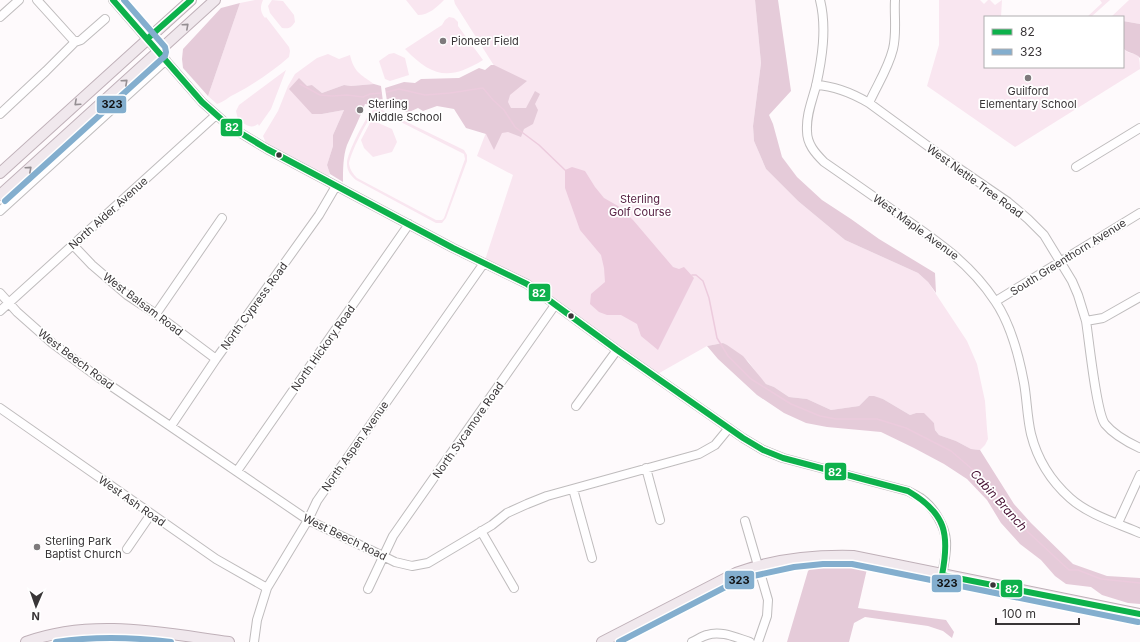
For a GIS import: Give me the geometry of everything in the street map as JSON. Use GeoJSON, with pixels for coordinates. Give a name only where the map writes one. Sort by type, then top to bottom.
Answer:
{"type":"FeatureCollection","features":[{"type":"Feature","properties":{"kind":"main road"},"geometry":{"type":"LineString","coordinates":[[0,173],[191,0]]}},
{"type":"Feature","properties":{"kind":"main road"},"geometry":{"type":"LineString","coordinates":[[0,195],[215,0]]}},
{"type":"Feature","properties":{"kind":"main road"},"geometry":{"type":"LineString","coordinates":[[602,642],[722,580],[757,566],[807,556],[853,556],[1139,614]]}},
{"type":"Feature","properties":{"kind":"main road"},"geometry":{"type":"LineString","coordinates":[[26,642],[67,631],[113,628],[229,642]]}},
{"type":"Feature","properties":{"kind":"street"},"geometry":{"type":"LineString","coordinates":[[0,17],[18,0]]}},
{"type":"Feature","properties":{"kind":"street"},"geometry":{"type":"LineString","coordinates":[[113,0],[202,102],[229,126],[254,142],[409,224],[527,284],[617,350],[763,450],[783,458],[908,491],[922,499],[935,512],[944,531],[946,541],[942,575]]}},
{"type":"Feature","properties":{"kind":"street","name":"West Maple Avenue"},"geometry":{"type":"LineString","coordinates":[[820,0],[823,24],[822,54],[808,116],[807,131],[809,142],[815,153],[824,162],[939,242],[970,268],[996,301],[1010,331],[1019,358],[1031,434],[1037,451],[1047,470],[1058,486],[1082,507],[1140,533]]}},
{"type":"Feature","properties":{"kind":"street"},"geometry":{"type":"LineString","coordinates":[[869,103],[887,68],[893,48],[896,30],[895,0]]}},
{"type":"Feature","properties":{"kind":"street"},"geometry":{"type":"LineString","coordinates":[[40,1],[75,42]]}},
{"type":"Feature","properties":{"kind":"street"},"geometry":{"type":"LineString","coordinates":[[0,114],[75,42],[81,40],[105,19]]}},
{"type":"Feature","properties":{"kind":"street"},"geometry":{"type":"LineString","coordinates":[[0,210],[166,60]]}},
{"type":"Feature","properties":{"kind":"street","name":"West Nettle Tree Road"},"geometry":{"type":"LineString","coordinates":[[816,85],[838,88],[869,103],[1013,206],[1044,235],[1075,288],[1086,321],[1099,408],[1104,422],[1114,433],[1125,441],[1140,448]]}},
{"type":"Feature","properties":{"kind":"street","name":"North Alder Avenue"},"geometry":{"type":"LineString","coordinates":[[0,311],[216,115]]}},
{"type":"Feature","properties":{"kind":"street"},"geometry":{"type":"LineString","coordinates":[[1076,167],[1140,128]]}},
{"type":"Feature","properties":{"kind":"street","name":"North Cypress Road"},"geometry":{"type":"LineString","coordinates":[[171,426],[216,359],[319,215],[336,186]]}},
{"type":"Feature","properties":{"kind":"street","name":"South Greenthorn Avenue"},"geometry":{"type":"LineString","coordinates":[[996,301],[1140,213]]}},
{"type":"Feature","properties":{"kind":"street"},"geometry":{"type":"LineString","coordinates":[[156,314],[222,218]]}},
{"type":"Feature","properties":{"kind":"street","name":"North Hickory Road"},"geometry":{"type":"LineString","coordinates":[[237,471],[409,224]]}},
{"type":"Feature","properties":{"kind":"street","name":"West Balsam Road"},"geometry":{"type":"LineString","coordinates":[[73,245],[92,265],[127,295],[156,314],[216,359]]}},
{"type":"Feature","properties":{"kind":"street","name":"North Aspen Avenue"},"geometry":{"type":"LineString","coordinates":[[254,642],[257,620],[267,588],[308,520],[317,501],[484,263]]}},
{"type":"Feature","properties":{"kind":"street","name":"West Beech Road"},"geometry":{"type":"LineString","coordinates":[[0,293],[52,343],[95,375],[308,520],[395,562],[412,566],[428,563],[492,525],[507,514],[547,496],[699,454],[715,445],[729,428]]}},
{"type":"Feature","properties":{"kind":"street"},"geometry":{"type":"LineString","coordinates":[[1086,321],[1102,318],[1140,297]]}},
{"type":"Feature","properties":{"kind":"street","name":"North Sycamore Road"},"geometry":{"type":"LineString","coordinates":[[368,589],[393,536],[555,305]]}},
{"type":"Feature","properties":{"kind":"street"},"geometry":{"type":"LineString","coordinates":[[576,406],[617,350]]}},
{"type":"Feature","properties":{"kind":"street","name":"West Ash Road"},"geometry":{"type":"LineString","coordinates":[[0,408],[216,559],[267,588]]}},
{"type":"Feature","properties":{"kind":"street"},"geometry":{"type":"LineString","coordinates":[[646,468],[660,520]]}},
{"type":"Feature","properties":{"kind":"street"},"geometry":{"type":"LineString","coordinates":[[1118,523],[1140,475]]}},
{"type":"Feature","properties":{"kind":"street"},"geometry":{"type":"LineString","coordinates":[[573,489],[592,558]]}},
{"type":"Feature","properties":{"kind":"street"},"geometry":{"type":"LineString","coordinates":[[128,549],[151,514]]}},
{"type":"Feature","properties":{"kind":"street"},"geometry":{"type":"LineString","coordinates":[[745,521],[769,607],[758,642]]}},
{"type":"Feature","properties":{"kind":"street"},"geometry":{"type":"LineString","coordinates":[[481,531],[514,588]]}},
{"type":"Feature","properties":{"kind":"street"},"geometry":{"type":"LineString","coordinates":[[692,642],[706,635],[722,633],[750,642]]}},
{"type":"Feature","properties":{"kind":"green space"},"geometry":{"type":"Polygon","coordinates":[[[263,0],[261,12],[289,47],[289,57],[256,82],[217,104],[208,96],[240,3],[263,0]]]}},
{"type":"Feature","properties":{"kind":"green space"},"geometry":{"type":"Polygon","coordinates":[[[272,0],[283,1],[294,15],[295,22],[291,27],[282,28],[270,13],[268,6],[272,0]]]}},
{"type":"Feature","properties":{"kind":"green space"},"geometry":{"type":"Polygon","coordinates":[[[406,0],[444,0],[436,8],[422,15],[418,15],[406,0]]]}},
{"type":"Feature","properties":{"kind":"green space","name":"Sterling Golf Course"},"geometry":{"type":"Polygon","coordinates":[[[454,0],[755,0],[761,63],[753,126],[754,141],[766,169],[798,201],[845,240],[918,273],[928,282],[967,341],[977,364],[985,401],[988,439],[985,445],[980,450],[971,449],[956,441],[939,435],[935,430],[934,423],[916,413],[910,415],[883,399],[869,396],[859,406],[831,410],[807,399],[789,397],[774,387],[766,384],[748,361],[723,343],[707,346],[654,376],[555,305],[484,263],[513,175],[477,156],[505,83],[455,4],[454,0]]]}},
{"type":"Feature","properties":{"kind":"green space","name":"Guilford Elementary School"},"geometry":{"type":"Polygon","coordinates":[[[939,0],[980,0],[984,4],[990,0],[995,5],[1002,0],[1001,16],[984,16],[984,68],[1124,68],[1124,49],[1139,57],[1140,69],[1015,147],[927,86],[939,45],[939,0]]]}},
{"type":"Feature","properties":{"kind":"green space"},"geometry":{"type":"Polygon","coordinates":[[[1100,0],[1110,0],[1092,16],[1088,16],[1102,3],[1100,0]]]}},
{"type":"Feature","properties":{"kind":"green space"},"geometry":{"type":"Polygon","coordinates":[[[1129,0],[1140,0],[1140,24],[1124,21],[1124,16],[1112,16],[1129,0]]]}},
{"type":"Feature","properties":{"kind":"green space","name":"Pioneer Field"},"geometry":{"type":"Polygon","coordinates":[[[449,17],[454,18],[458,22],[458,26],[483,60],[460,71],[441,73],[424,65],[405,49],[442,25],[449,17]]]}},
{"type":"Feature","properties":{"kind":"green space"},"geometry":{"type":"Polygon","coordinates":[[[394,53],[405,58],[409,75],[390,81],[385,79],[379,61],[389,54],[394,53]]]}},
{"type":"Feature","properties":{"kind":"green space"},"geometry":{"type":"Polygon","coordinates":[[[328,54],[339,59],[350,55],[356,69],[361,75],[374,84],[351,86],[344,85],[322,93],[312,85],[322,114],[344,110],[333,135],[333,146],[327,165],[330,174],[329,176],[266,143],[263,136],[278,111],[288,86],[295,74],[317,58],[328,54]]]}},
{"type":"Feature","properties":{"kind":"green space"},"geometry":{"type":"Polygon","coordinates":[[[286,70],[271,109],[259,126],[258,124],[255,126],[248,126],[238,119],[236,111],[239,105],[286,70]]]}},
{"type":"Feature","properties":{"kind":"green space"},"geometry":{"type":"Polygon","coordinates":[[[380,109],[464,150],[467,155],[467,161],[446,218],[442,223],[436,223],[352,177],[348,169],[348,159],[361,127],[373,110],[380,109]],[[375,112],[372,115],[359,137],[349,164],[352,172],[357,178],[436,220],[442,220],[465,159],[464,154],[381,112],[375,112]]]}},
{"type":"Feature","properties":{"kind":"green space"},"geometry":{"type":"Polygon","coordinates":[[[371,121],[392,129],[397,142],[392,152],[373,157],[364,148],[361,140],[371,121]]]}},
{"type":"Feature","properties":{"kind":"green space"},"geometry":{"type":"Polygon","coordinates":[[[111,634],[112,642],[53,641],[80,635],[111,634]]]}},
{"type":"Feature","properties":{"kind":"green space"},"geometry":{"type":"Polygon","coordinates":[[[115,634],[157,638],[155,642],[114,642],[115,634]]]}},
{"type":"Feature","properties":{"kind":"shaded area"},"geometry":{"type":"Polygon","coordinates":[[[755,0],[778,0],[791,91],[769,115],[782,157],[797,177],[822,200],[879,239],[935,273],[936,293],[928,282],[918,273],[845,240],[798,201],[766,169],[754,141],[753,126],[761,63],[755,0]]]}},
{"type":"Feature","properties":{"kind":"shaded area"},"geometry":{"type":"Polygon","coordinates":[[[240,3],[208,96],[183,68],[183,49],[221,8],[240,3]]]}},
{"type":"Feature","properties":{"kind":"shaded area"},"geometry":{"type":"Polygon","coordinates":[[[1124,21],[1140,24],[1140,58],[1124,49],[1124,21]]]}},
{"type":"Feature","properties":{"kind":"shaded area"},"geometry":{"type":"Polygon","coordinates":[[[491,65],[494,65],[527,81],[510,95],[508,102],[511,108],[526,108],[535,91],[540,94],[535,104],[538,110],[533,124],[524,129],[521,137],[508,132],[502,133],[494,150],[486,134],[466,128],[454,109],[437,106],[423,111],[418,108],[407,113],[397,104],[388,108],[385,88],[404,82],[415,83],[421,79],[459,78],[479,68],[485,70],[491,65]]]}},
{"type":"Feature","properties":{"kind":"shaded area"},"geometry":{"type":"Polygon","coordinates":[[[299,78],[307,86],[312,85],[322,93],[344,85],[351,86],[374,84],[381,86],[383,102],[374,105],[365,104],[347,145],[344,158],[343,182],[330,174],[327,165],[333,146],[333,135],[344,110],[322,114],[312,114],[289,89],[299,78]]]}},
{"type":"Feature","properties":{"kind":"shaded area"},"geometry":{"type":"Polygon","coordinates":[[[572,167],[585,171],[604,198],[618,206],[633,220],[673,267],[679,269],[684,267],[694,278],[658,350],[641,336],[637,324],[621,315],[607,315],[599,312],[590,304],[591,294],[605,282],[604,268],[601,255],[580,230],[565,188],[565,170],[572,167]]]}},
{"type":"Feature","properties":{"kind":"shaded area"},"geometry":{"type":"Polygon","coordinates":[[[723,343],[743,356],[766,384],[774,387],[789,397],[807,399],[831,410],[859,406],[869,396],[874,396],[883,399],[910,415],[924,413],[934,423],[935,430],[939,435],[956,441],[971,449],[980,450],[1014,504],[1031,523],[1073,564],[1107,576],[1140,578],[1140,604],[1128,603],[1102,595],[1091,587],[1066,584],[1055,576],[1041,560],[1020,544],[1001,523],[987,500],[967,479],[944,464],[881,432],[827,427],[806,423],[784,413],[757,395],[718,359],[707,346],[723,343]]]}},
{"type":"Feature","properties":{"kind":"shaded area"},"geometry":{"type":"Polygon","coordinates":[[[826,564],[867,569],[858,608],[946,620],[954,632],[952,638],[943,631],[928,626],[865,617],[854,623],[849,642],[787,642],[808,571],[813,566],[826,564]]]}},
{"type":"Feature","properties":{"kind":"waterway"},"geometry":{"type":"LineString","coordinates":[[300,84],[320,95],[347,95],[363,97],[370,94],[381,93]]}},
{"type":"Feature","properties":{"kind":"waterway"},"geometry":{"type":"LineString","coordinates":[[387,92],[399,89],[425,95],[483,88],[504,110],[515,127],[539,145],[565,170]]}},
{"type":"Feature","properties":{"kind":"waterway","name":"Cabin Branch"},"geometry":{"type":"LineString","coordinates":[[692,275],[696,275],[703,281],[709,298],[717,338],[728,356],[751,379],[791,404],[820,416],[836,419],[877,419],[906,428],[951,451],[979,475],[1028,532],[1069,570],[1078,570],[1101,579],[1140,583]]}},
{"type":"Feature","properties":{"kind":"transit line","name":"82"},"geometry":{"type":"LineString","coordinates":[[113,0],[202,102],[229,126],[267,149],[453,248],[527,284],[617,350],[743,438],[763,450],[783,458],[908,491],[921,499],[938,516],[945,536],[942,575]]}},
{"type":"Feature","properties":{"kind":"transit line","name":"323"},"geometry":{"type":"LineString","coordinates":[[5,201],[165,56],[165,47],[124,0]]}},
{"type":"Feature","properties":{"kind":"transit line","name":"82"},"geometry":{"type":"LineString","coordinates":[[147,39],[191,0]]}},
{"type":"Feature","properties":{"kind":"transit line","name":"323"},"geometry":{"type":"LineString","coordinates":[[619,642],[739,580],[794,567],[823,564],[852,564],[1138,622]]}},
{"type":"Feature","properties":{"kind":"transit line","name":"82"},"geometry":{"type":"LineString","coordinates":[[942,575],[1140,614]]}},
{"type":"Feature","properties":{"kind":"transit line","name":"323"},"geometry":{"type":"LineString","coordinates":[[56,642],[114,638],[171,642]]}},
{"type":"Feature","properties":{"kind":"place","name":"Pioneer Field"},"geometry":{"type":"Point","coordinates":[443,41]}},
{"type":"Feature","properties":{"kind":"place","name":"Guilford Elementary School"},"geometry":{"type":"Point","coordinates":[1028,78]}},
{"type":"Feature","properties":{"kind":"place","name":"Sterling Middle School"},"geometry":{"type":"Point","coordinates":[360,110]}},
{"type":"Feature","properties":{"kind":"place","name":"Sterling Park Baptist Church"},"geometry":{"type":"Point","coordinates":[37,547]}}]}
